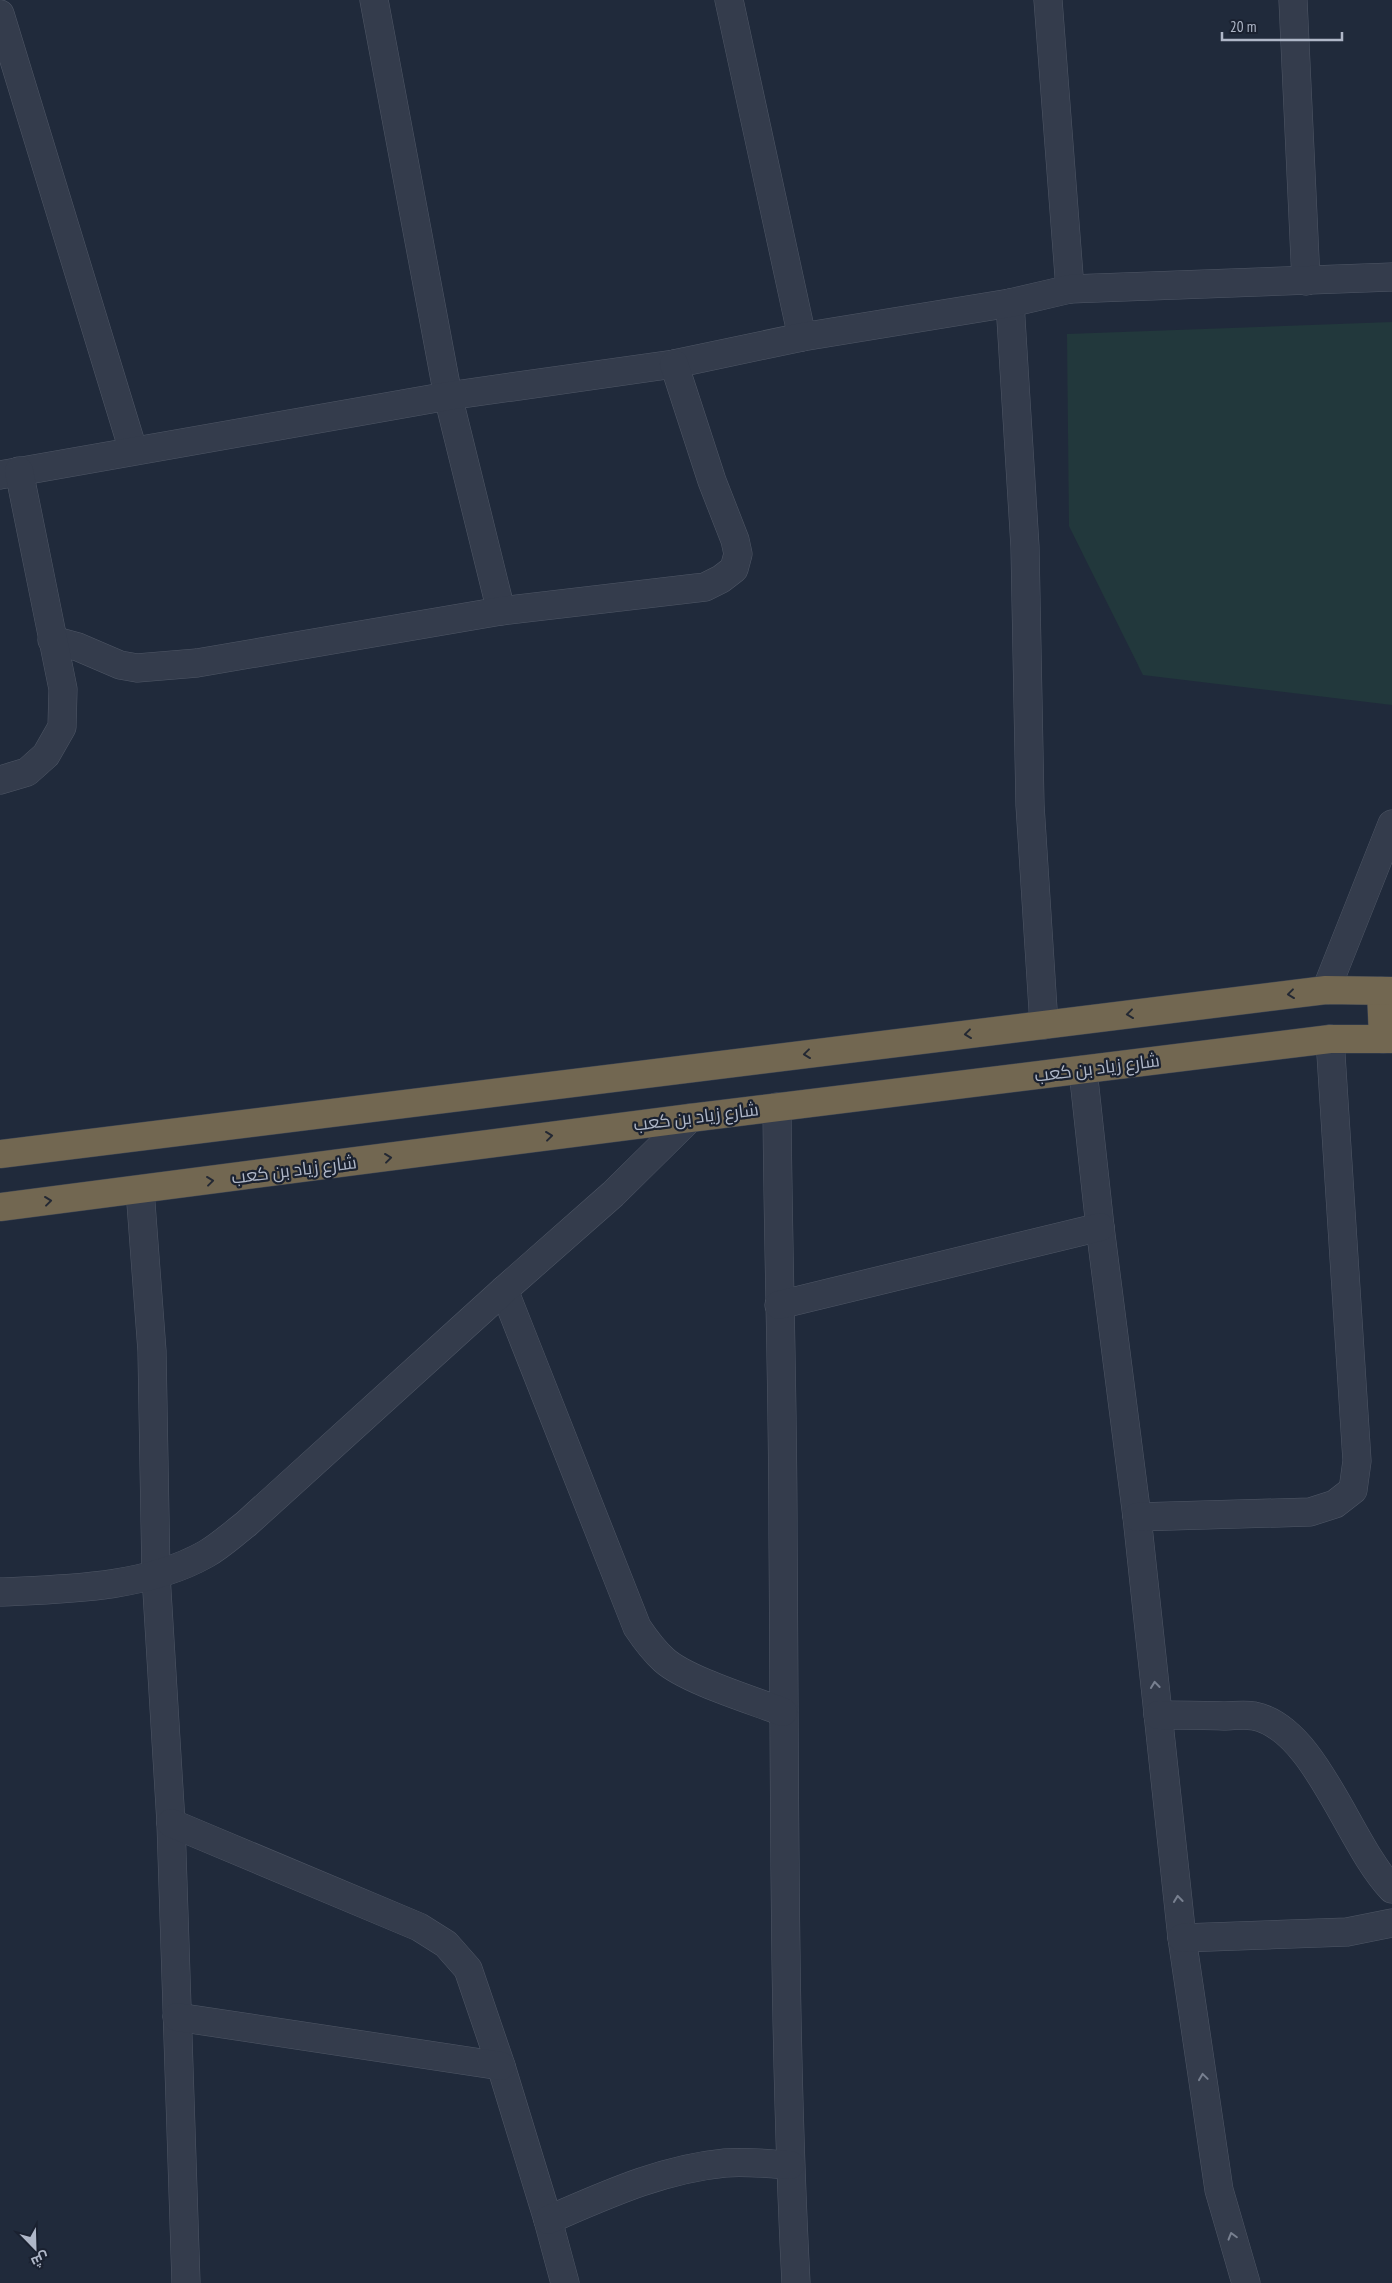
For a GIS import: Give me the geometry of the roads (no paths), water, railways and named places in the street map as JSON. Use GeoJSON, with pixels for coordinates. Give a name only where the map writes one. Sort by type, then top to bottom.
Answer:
{"type":"FeatureCollection","features":[{"type":"Feature","properties":{"kind":"highway"},"geometry":{"type":"LineString","coordinates":[[0,1154],[1326,990],[1387,991],[1387,1039]]}},
{"type":"Feature","properties":{"kind":"highway","name":"شارع زياد بن كعب"},"geometry":{"type":"LineString","coordinates":[[0,1207],[777,1107],[1330,1039],[1387,1039]]}},
{"type":"Feature","properties":{"kind":"street"},"geometry":{"type":"LineString","coordinates":[[374,0],[448,396],[501,611]]}},
{"type":"Feature","properties":{"kind":"street"},"geometry":{"type":"LineString","coordinates":[[729,0],[802,337]]}},
{"type":"Feature","properties":{"kind":"street"},"geometry":{"type":"LineString","coordinates":[[1048,0],[1070,289]]}},
{"type":"Feature","properties":{"kind":"street"},"geometry":{"type":"LineString","coordinates":[[1293,0],[1306,281]]}},
{"type":"Feature","properties":{"kind":"street"},"geometry":{"type":"LineString","coordinates":[[0,14],[133,450]]}},
{"type":"Feature","properties":{"kind":"street"},"geometry":{"type":"LineString","coordinates":[[0,780],[27,772],[46,755],[62,727],[63,689],[9,473],[448,396],[674,364],[802,337],[1010,303],[1070,289],[1392,278]]}},
{"type":"Feature","properties":{"kind":"street"},"geometry":{"type":"LineString","coordinates":[[1010,303],[1025,547],[1030,805],[1044,1025]]}},
{"type":"Feature","properties":{"kind":"street"},"geometry":{"type":"LineString","coordinates":[[52,640],[84,649],[120,665],[138,668],[162,668],[501,611],[705,587],[721,579],[734,569],[738,554],[735,540],[712,482],[674,364]]}},
{"type":"Feature","properties":{"kind":"street"},"geometry":{"type":"LineString","coordinates":[[1326,990],[1392,824]]}},
{"type":"Feature","properties":{"kind":"street"},"geometry":{"type":"LineString","coordinates":[[1137,1517],[1310,1512],[1335,1504],[1353,1490],[1357,1461],[1330,1039]]}},
{"type":"Feature","properties":{"kind":"street"},"geometry":{"type":"LineString","coordinates":[[1082,1070],[1137,1517],[1182,1938],[1219,2190],[1246,2283]]}},
{"type":"Feature","properties":{"kind":"street"},"geometry":{"type":"LineString","coordinates":[[777,1107],[784,1532],[783,1712],[790,2165],[796,2283]]}},
{"type":"Feature","properties":{"kind":"street"},"geometry":{"type":"LineString","coordinates":[[0,1592],[73,1589],[156,1575],[206,1554],[246,1524],[613,1194],[690,1118]]}},
{"type":"Feature","properties":{"kind":"street"},"geometry":{"type":"LineString","coordinates":[[140,1190],[152,1351],[156,1575],[171,1823],[186,2283]]}},
{"type":"Feature","properties":{"kind":"street"},"geometry":{"type":"LineString","coordinates":[[779,1305],[1100,1228]]}},
{"type":"Feature","properties":{"kind":"street"},"geometry":{"type":"LineString","coordinates":[[504,1290],[638,1627],[651,1647],[665,1661],[688,1675],[783,1712]]}},
{"type":"Feature","properties":{"kind":"street"},"geometry":{"type":"LineString","coordinates":[[1158,1715],[1254,1716],[1271,1721],[1286,1731],[1298,1743],[1366,1854],[1392,1888]]}},
{"type":"Feature","properties":{"kind":"street"},"geometry":{"type":"LineString","coordinates":[[171,1823],[419,1927],[446,1944],[468,1969],[501,2066],[548,2220],[565,2283]]}},
{"type":"Feature","properties":{"kind":"street"},"geometry":{"type":"LineString","coordinates":[[1182,1938],[1347,1932],[1392,1923]]}},
{"type":"Feature","properties":{"kind":"street"},"geometry":{"type":"LineString","coordinates":[[177,2017],[501,2066]]}},
{"type":"Feature","properties":{"kind":"street"},"geometry":{"type":"LineString","coordinates":[[548,2220],[618,2189],[666,2174],[726,2163],[790,2165]]}}]}
